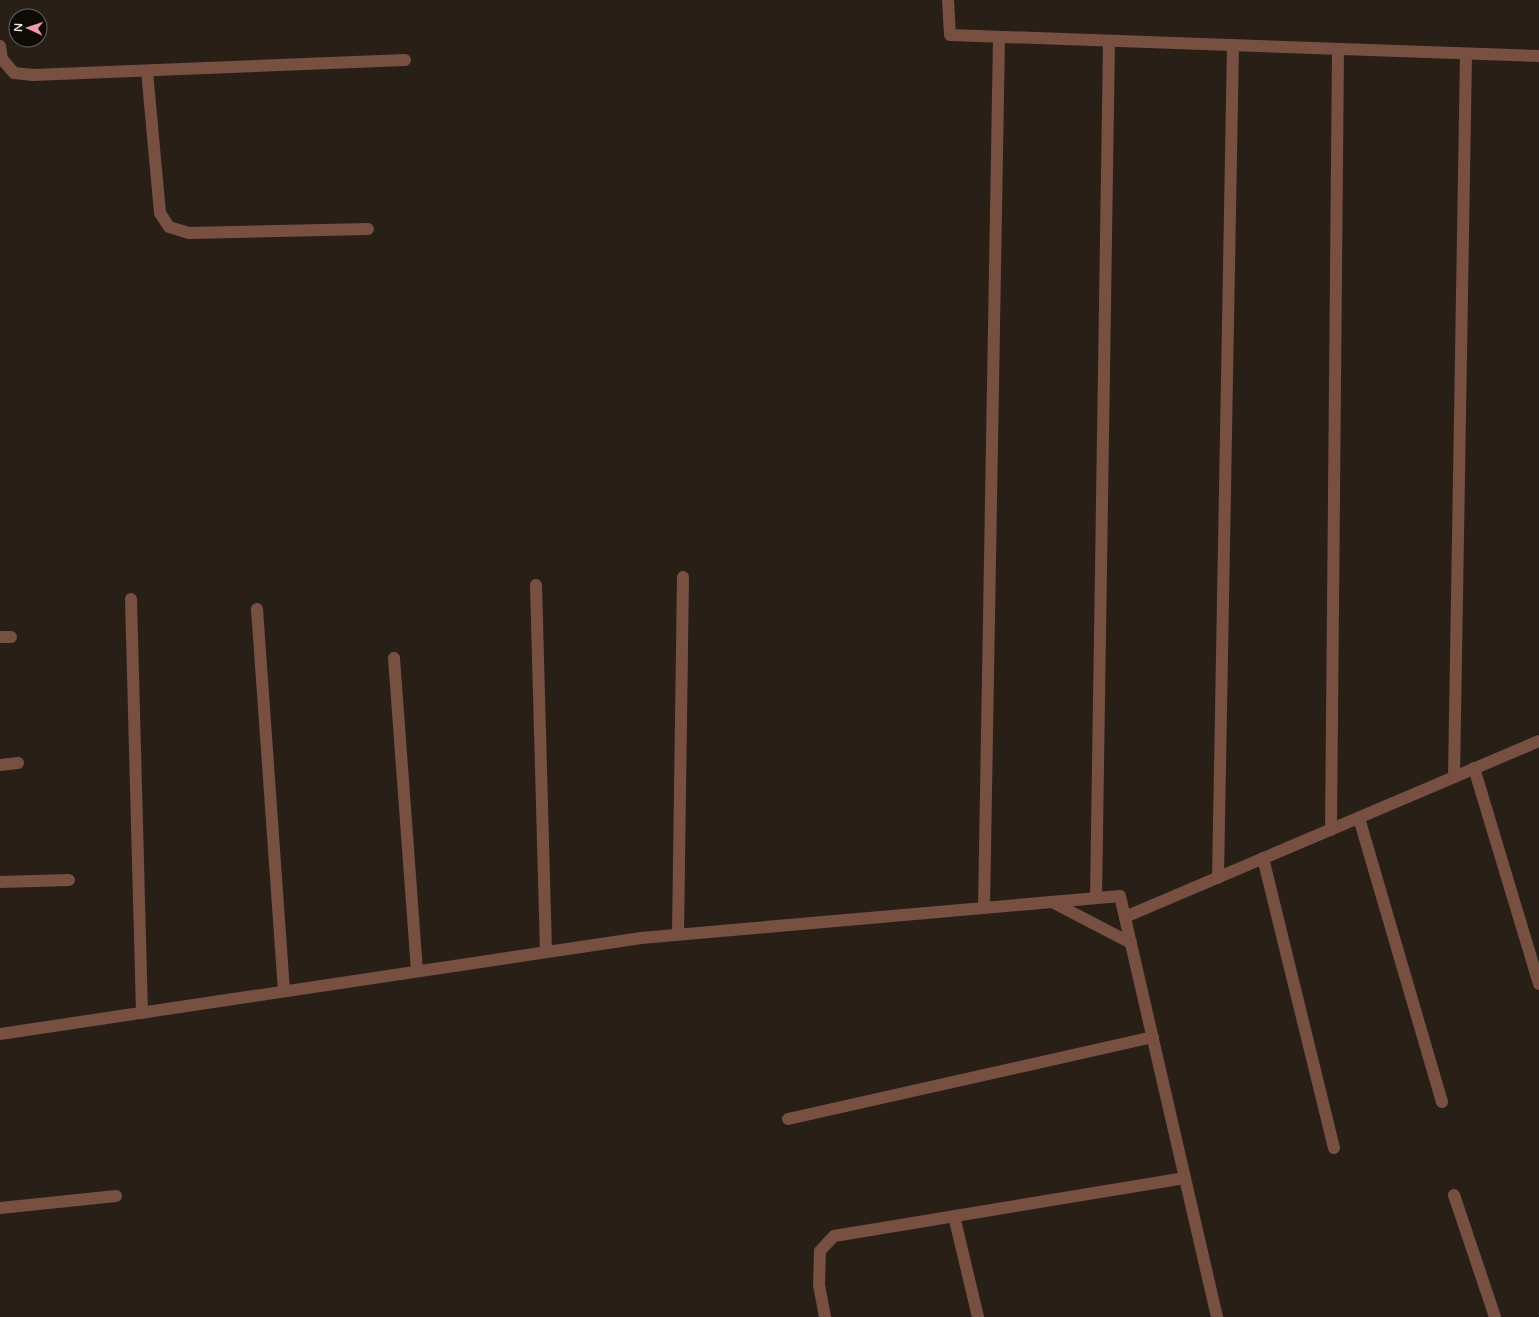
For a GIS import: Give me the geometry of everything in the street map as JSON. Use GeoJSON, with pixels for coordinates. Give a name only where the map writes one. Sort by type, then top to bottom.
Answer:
{"type":"FeatureCollection","features":[{"type":"Feature","properties":{"kind":"street"},"geometry":{"type":"LineString","coordinates":[[948,0],[950,36],[1539,56]]}},
{"type":"Feature","properties":{"kind":"street"},"geometry":{"type":"LineString","coordinates":[[984,908],[999,37]]}},
{"type":"Feature","properties":{"kind":"street"},"geometry":{"type":"LineString","coordinates":[[1096,898],[1109,41]]}},
{"type":"Feature","properties":{"kind":"street"},"geometry":{"type":"LineString","coordinates":[[1218,878],[1233,45]]}},
{"type":"Feature","properties":{"kind":"street"},"geometry":{"type":"LineString","coordinates":[[0,46],[2,59],[14,73],[33,75],[405,60]]}},
{"type":"Feature","properties":{"kind":"street"},"geometry":{"type":"LineString","coordinates":[[1331,830],[1338,49]]}},
{"type":"Feature","properties":{"kind":"street"},"geometry":{"type":"LineString","coordinates":[[1454,777],[1466,54]]}},
{"type":"Feature","properties":{"kind":"street"},"geometry":{"type":"LineString","coordinates":[[147,71],[160,213],[168,227],[189,233],[368,229]]}},
{"type":"Feature","properties":{"kind":"street"},"geometry":{"type":"LineString","coordinates":[[678,934],[683,578]]}},
{"type":"Feature","properties":{"kind":"street"},"geometry":{"type":"LineString","coordinates":[[536,585],[546,952]]}},
{"type":"Feature","properties":{"kind":"street"},"geometry":{"type":"LineString","coordinates":[[132,599],[142,1013]]}},
{"type":"Feature","properties":{"kind":"street"},"geometry":{"type":"LineString","coordinates":[[257,609],[284,992]]}},
{"type":"Feature","properties":{"kind":"street"},"geometry":{"type":"LineString","coordinates":[[394,658],[417,971]]}},
{"type":"Feature","properties":{"kind":"street"},"geometry":{"type":"LineString","coordinates":[[1125,917],[1539,741]]}},
{"type":"Feature","properties":{"kind":"street"},"geometry":{"type":"LineString","coordinates":[[0,764],[18,763]]}},
{"type":"Feature","properties":{"kind":"street"},"geometry":{"type":"LineString","coordinates":[[1474,768],[1539,984]]}},
{"type":"Feature","properties":{"kind":"street"},"geometry":{"type":"LineString","coordinates":[[1359,818],[1442,1102]]}},
{"type":"Feature","properties":{"kind":"street"},"geometry":{"type":"LineString","coordinates":[[1263,858],[1334,1148]]}},
{"type":"Feature","properties":{"kind":"street"},"geometry":{"type":"LineString","coordinates":[[0,882],[69,880]]}},
{"type":"Feature","properties":{"kind":"street"},"geometry":{"type":"LineString","coordinates":[[0,1034],[641,938],[1120,896],[1218,1317]]}},
{"type":"Feature","properties":{"kind":"street"},"geometry":{"type":"LineString","coordinates":[[1052,902],[1131,943]]}},
{"type":"Feature","properties":{"kind":"street"},"geometry":{"type":"LineString","coordinates":[[788,1119],[1153,1036]]}},
{"type":"Feature","properties":{"kind":"street"},"geometry":{"type":"LineString","coordinates":[[825,1317],[819,1285],[820,1252],[834,1236],[1185,1178]]}},
{"type":"Feature","properties":{"kind":"street"},"geometry":{"type":"LineString","coordinates":[[1454,1195],[1495,1317]]}},
{"type":"Feature","properties":{"kind":"street"},"geometry":{"type":"LineString","coordinates":[[0,1208],[116,1196]]}},
{"type":"Feature","properties":{"kind":"street"},"geometry":{"type":"LineString","coordinates":[[954,1216],[978,1317]]}}]}
